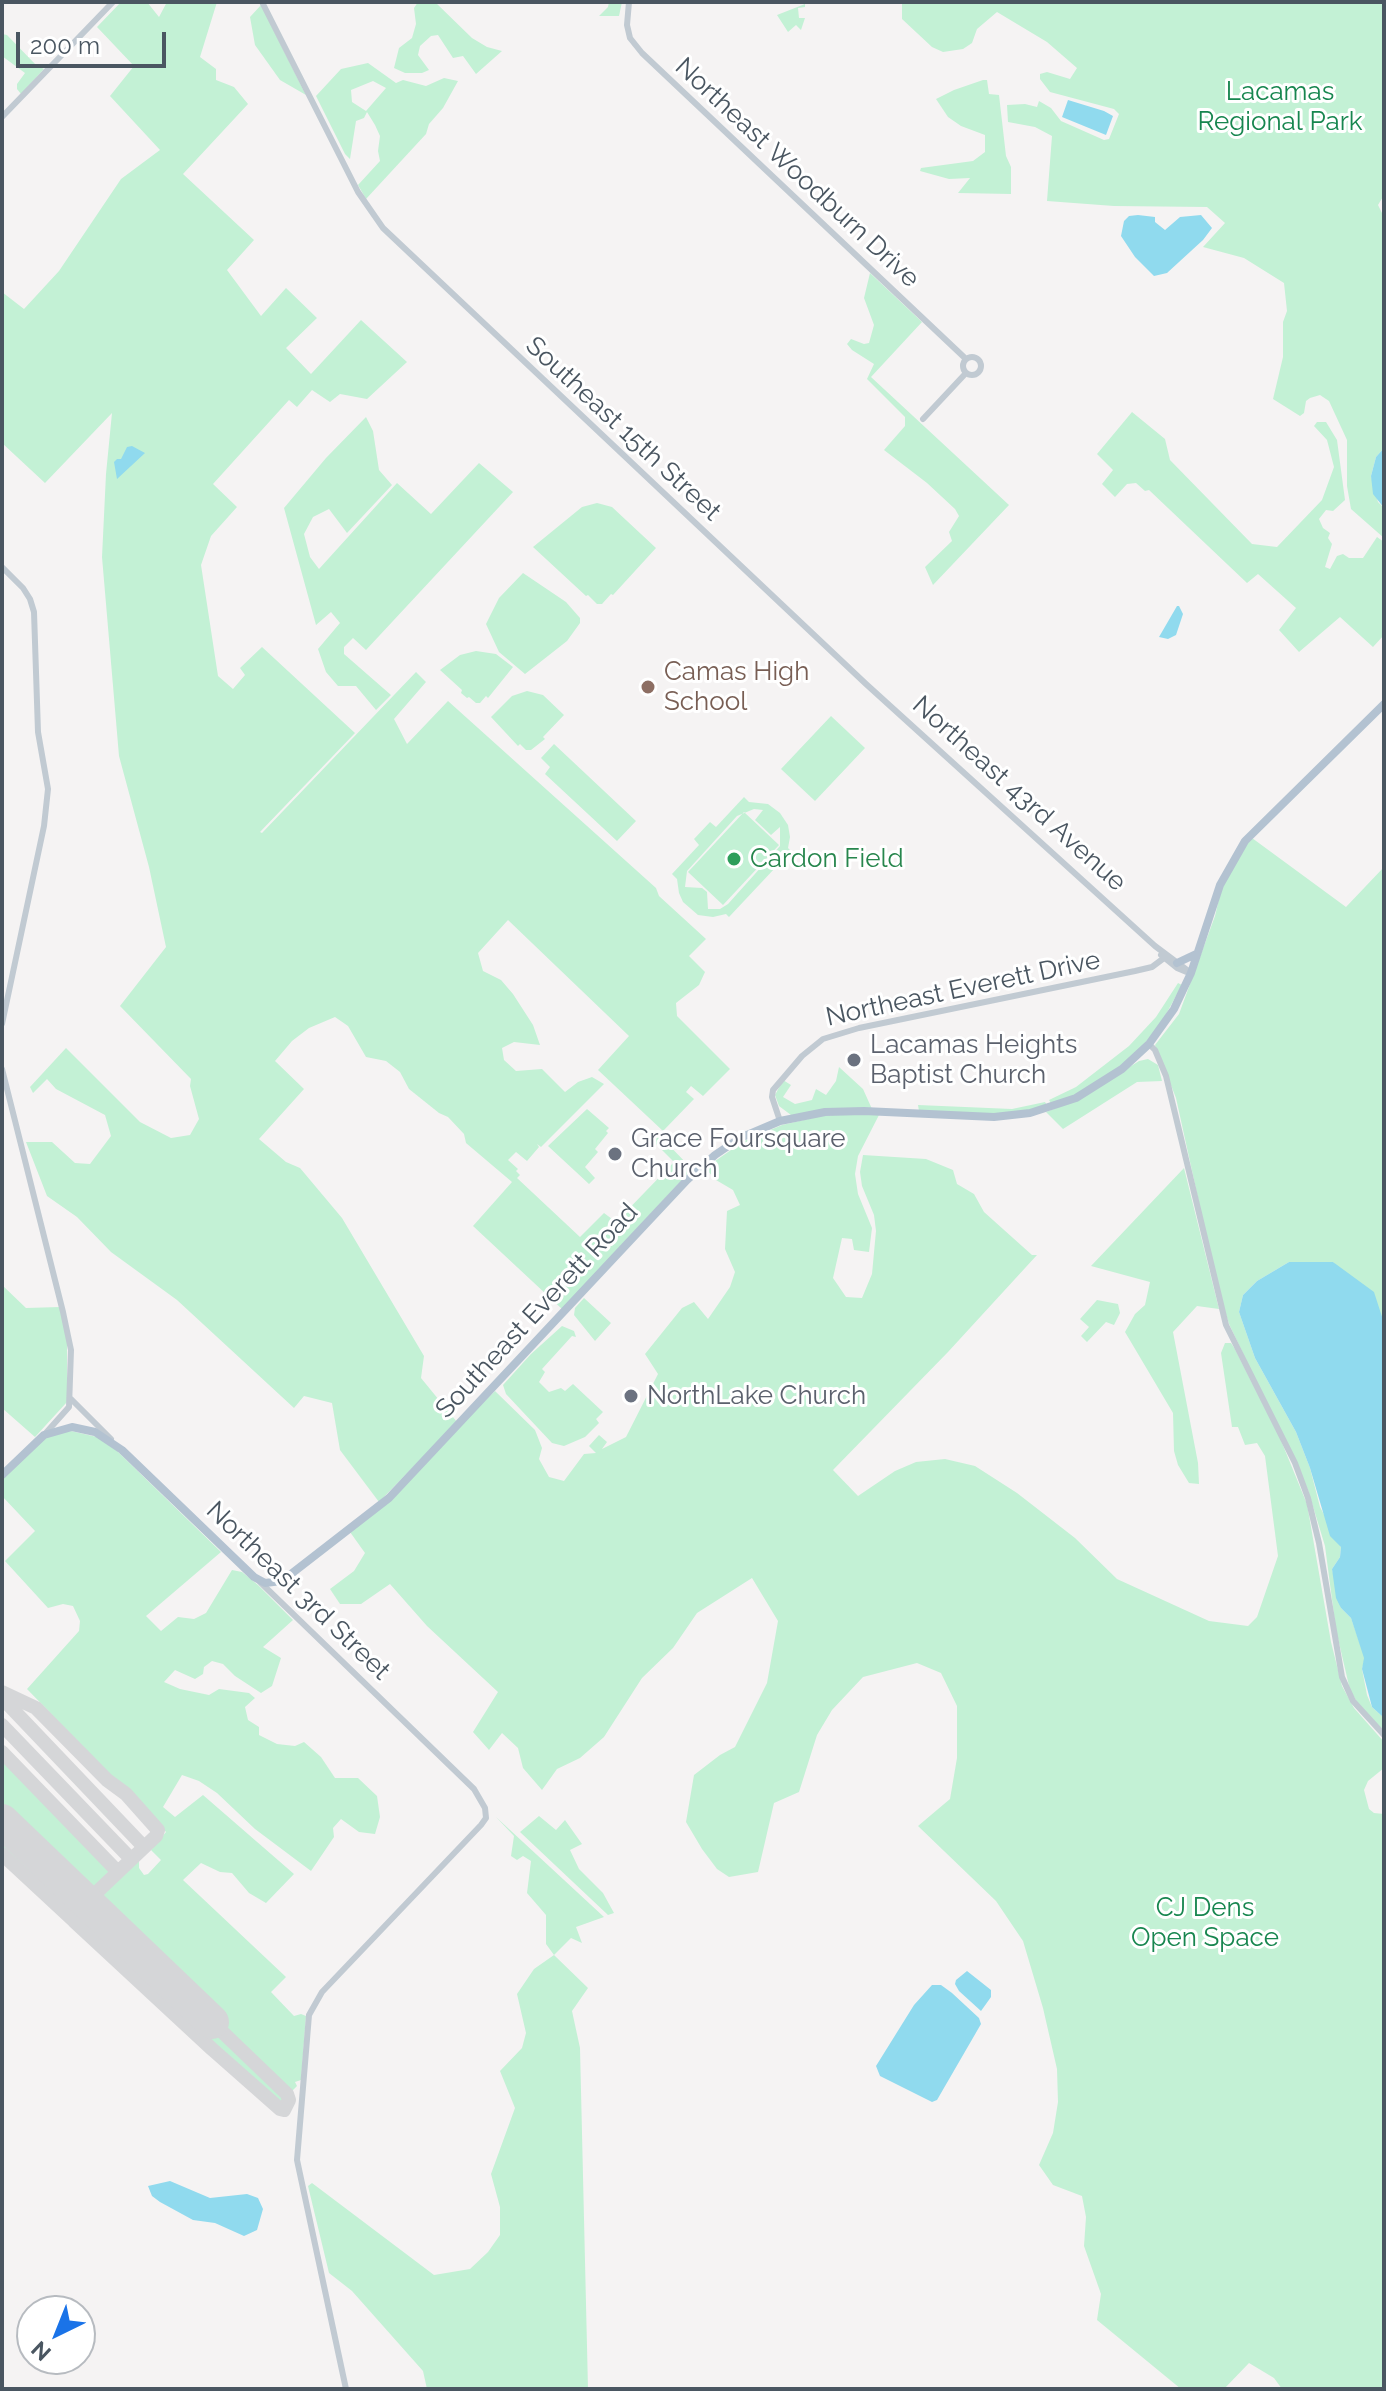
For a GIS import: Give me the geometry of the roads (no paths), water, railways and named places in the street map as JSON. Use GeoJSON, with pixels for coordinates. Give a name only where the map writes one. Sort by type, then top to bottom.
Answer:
{"type":"FeatureCollection","features":[{"type":"Feature","properties":{"kind":"main road","name":"Southeast Everett Road"},"geometry":{"type":"LineString","coordinates":[[259,1580],[275,1583],[289,1577],[401,1486],[699,1169],[740,1138],[780,1121],[838,1111],[994,1117],[1040,1111],[1076,1098],[1122,1069],[1149,1044],[1174,1009],[1191,973],[1220,885],[1245,840],[1384,704]]}},
{"type":"Feature","properties":{"kind":"main road"},"geometry":{"type":"LineString","coordinates":[[1177,963],[1197,953]]}},
{"type":"Feature","properties":{"kind":"main road"},"geometry":{"type":"LineString","coordinates":[[2,1474],[44,1435],[60,1429],[77,1427],[91,1430],[112,1441]]}},
{"type":"Feature","properties":{"kind":"main road","name":"Northeast 3rd Street"},"geometry":{"type":"LineString","coordinates":[[112,1441],[259,1580]]}},
{"type":"Feature","properties":{"kind":"street"},"geometry":{"type":"LineString","coordinates":[[2,117],[113,2]]}},
{"type":"Feature","properties":{"kind":"street","name":"Southeast 15th Street"},"geometry":{"type":"LineString","coordinates":[[262,2],[368,208],[393,239],[855,674]]}},
{"type":"Feature","properties":{"kind":"street","name":"Northeast Woodburn Drive"},"geometry":{"type":"LineString","coordinates":[[629,2],[627,25],[630,38],[642,53],[966,359]]}},
{"type":"Feature","properties":{"kind":"street"},"geometry":{"type":"LineString","coordinates":[[976,358],[981,367],[975,374],[966,373],[963,367],[966,359],[976,358]]}},
{"type":"Feature","properties":{"kind":"street"},"geometry":{"type":"LineString","coordinates":[[923,419],[966,373]]}},
{"type":"Feature","properties":{"kind":"street"},"geometry":{"type":"LineString","coordinates":[[2,567],[23,588],[34,612],[38,732],[46,772],[48,804],[2,1024]]}},
{"type":"Feature","properties":{"kind":"street","name":"Northeast 43rd Avenue"},"geometry":{"type":"LineString","coordinates":[[855,674],[1155,946],[1191,973]]}},
{"type":"Feature","properties":{"kind":"street","name":"Northeast 43rd Avenue"},"geometry":{"type":"LineString","coordinates":[[1155,946],[1164,958],[1184,972],[1191,973]]}},
{"type":"Feature","properties":{"kind":"street","name":"Northeast Everett Drive"},"geometry":{"type":"LineString","coordinates":[[780,1121],[772,1097],[773,1090],[802,1056],[823,1039],[859,1028],[1152,967],[1164,958]]}},
{"type":"Feature","properties":{"kind":"street"},"geometry":{"type":"LineString","coordinates":[[1149,1044],[1155,1050],[1166,1076],[1226,1325],[1295,1463],[1308,1498],[1319,1543],[1342,1677],[1353,1701],[1384,1735]]}},
{"type":"Feature","properties":{"kind":"street"},"geometry":{"type":"LineString","coordinates":[[2,1069],[69,1338],[71,1399],[66,1413],[44,1435]]}},
{"type":"Feature","properties":{"kind":"street","name":"Northeast 3rd Street"},"geometry":{"type":"LineString","coordinates":[[71,1399],[112,1441]]}},
{"type":"Feature","properties":{"kind":"street","name":"Northeast 3rd Street"},"geometry":{"type":"LineString","coordinates":[[259,1580],[474,1789],[483,1800],[486,1818],[322,1992],[311,2008],[297,2160],[346,2389]]}},
{"type":"Feature","properties":{"kind":"water"},"geometry":{"type":"Polygon","coordinates":[[[1068,100],[1113,116],[1106,135],[1062,117],[1068,100]]]}},
{"type":"Feature","properties":{"kind":"water"},"geometry":{"type":"Polygon","coordinates":[[[1201,215],[1212,228],[1167,273],[1154,276],[1135,257],[1121,236],[1124,221],[1129,216],[1155,217],[1155,222],[1165,230],[1180,217],[1201,215]]]}},
{"type":"Feature","properties":{"kind":"water"},"geometry":{"type":"Polygon","coordinates":[[[132,446],[145,453],[117,479],[114,462],[121,459],[127,447],[132,446]]]}},
{"type":"Feature","properties":{"kind":"water"},"geometry":{"type":"Polygon","coordinates":[[[1384,448],[1384,508],[1373,494],[1371,476],[1376,457],[1384,448]]]}},
{"type":"Feature","properties":{"kind":"water"},"geometry":{"type":"Polygon","coordinates":[[[1177,606],[1183,614],[1176,635],[1168,639],[1159,637],[1177,606]]]}},
{"type":"Feature","properties":{"kind":"water"},"geometry":{"type":"Polygon","coordinates":[[[1289,1262],[1333,1262],[1374,1292],[1384,1323],[1384,1718],[1372,1707],[1362,1669],[1364,1658],[1351,1618],[1336,1598],[1332,1569],[1340,1557],[1341,1547],[1330,1536],[1296,1432],[1255,1358],[1239,1312],[1243,1295],[1257,1281],[1289,1262]]]}},
{"type":"Feature","properties":{"kind":"water"},"geometry":{"type":"Polygon","coordinates":[[[967,1971],[991,1990],[991,1997],[981,2011],[955,1984],[967,1971]]]}},
{"type":"Feature","properties":{"kind":"water"},"geometry":{"type":"Polygon","coordinates":[[[932,1985],[941,1985],[952,1993],[979,2018],[981,2024],[937,2100],[932,2102],[880,2076],[876,2066],[914,2005],[932,1985]]]}},
{"type":"Feature","properties":{"kind":"water"},"geometry":{"type":"Polygon","coordinates":[[[170,2181],[210,2198],[247,2194],[258,2198],[263,2209],[257,2230],[244,2236],[215,2223],[193,2220],[152,2196],[148,2186],[170,2181]]]}},
{"type":"Feature","properties":{"kind":"place","name":"Camas High School"},"geometry":{"type":"Point","coordinates":[648,687]}},
{"type":"Feature","properties":{"kind":"place","name":"Cardon Field"},"geometry":{"type":"Point","coordinates":[734,859]}},
{"type":"Feature","properties":{"kind":"place","name":"Lacamas Heights Baptist Church"},"geometry":{"type":"Point","coordinates":[854,1060]}},
{"type":"Feature","properties":{"kind":"place","name":"Grace Foursquare Church"},"geometry":{"type":"Point","coordinates":[615,1154]}},
{"type":"Feature","properties":{"kind":"place","name":"NorthLake Church"},"geometry":{"type":"Point","coordinates":[631,1396]}},
{"type":"Feature","properties":{"kind":"park label","name":"Lacamas Regional Park"},"geometry":{"type":"Point","coordinates":[1280,107]}},
{"type":"Feature","properties":{"kind":"park label","name":"CJ Dens Open Space"},"geometry":{"type":"Point","coordinates":[1205,1923]}}]}
